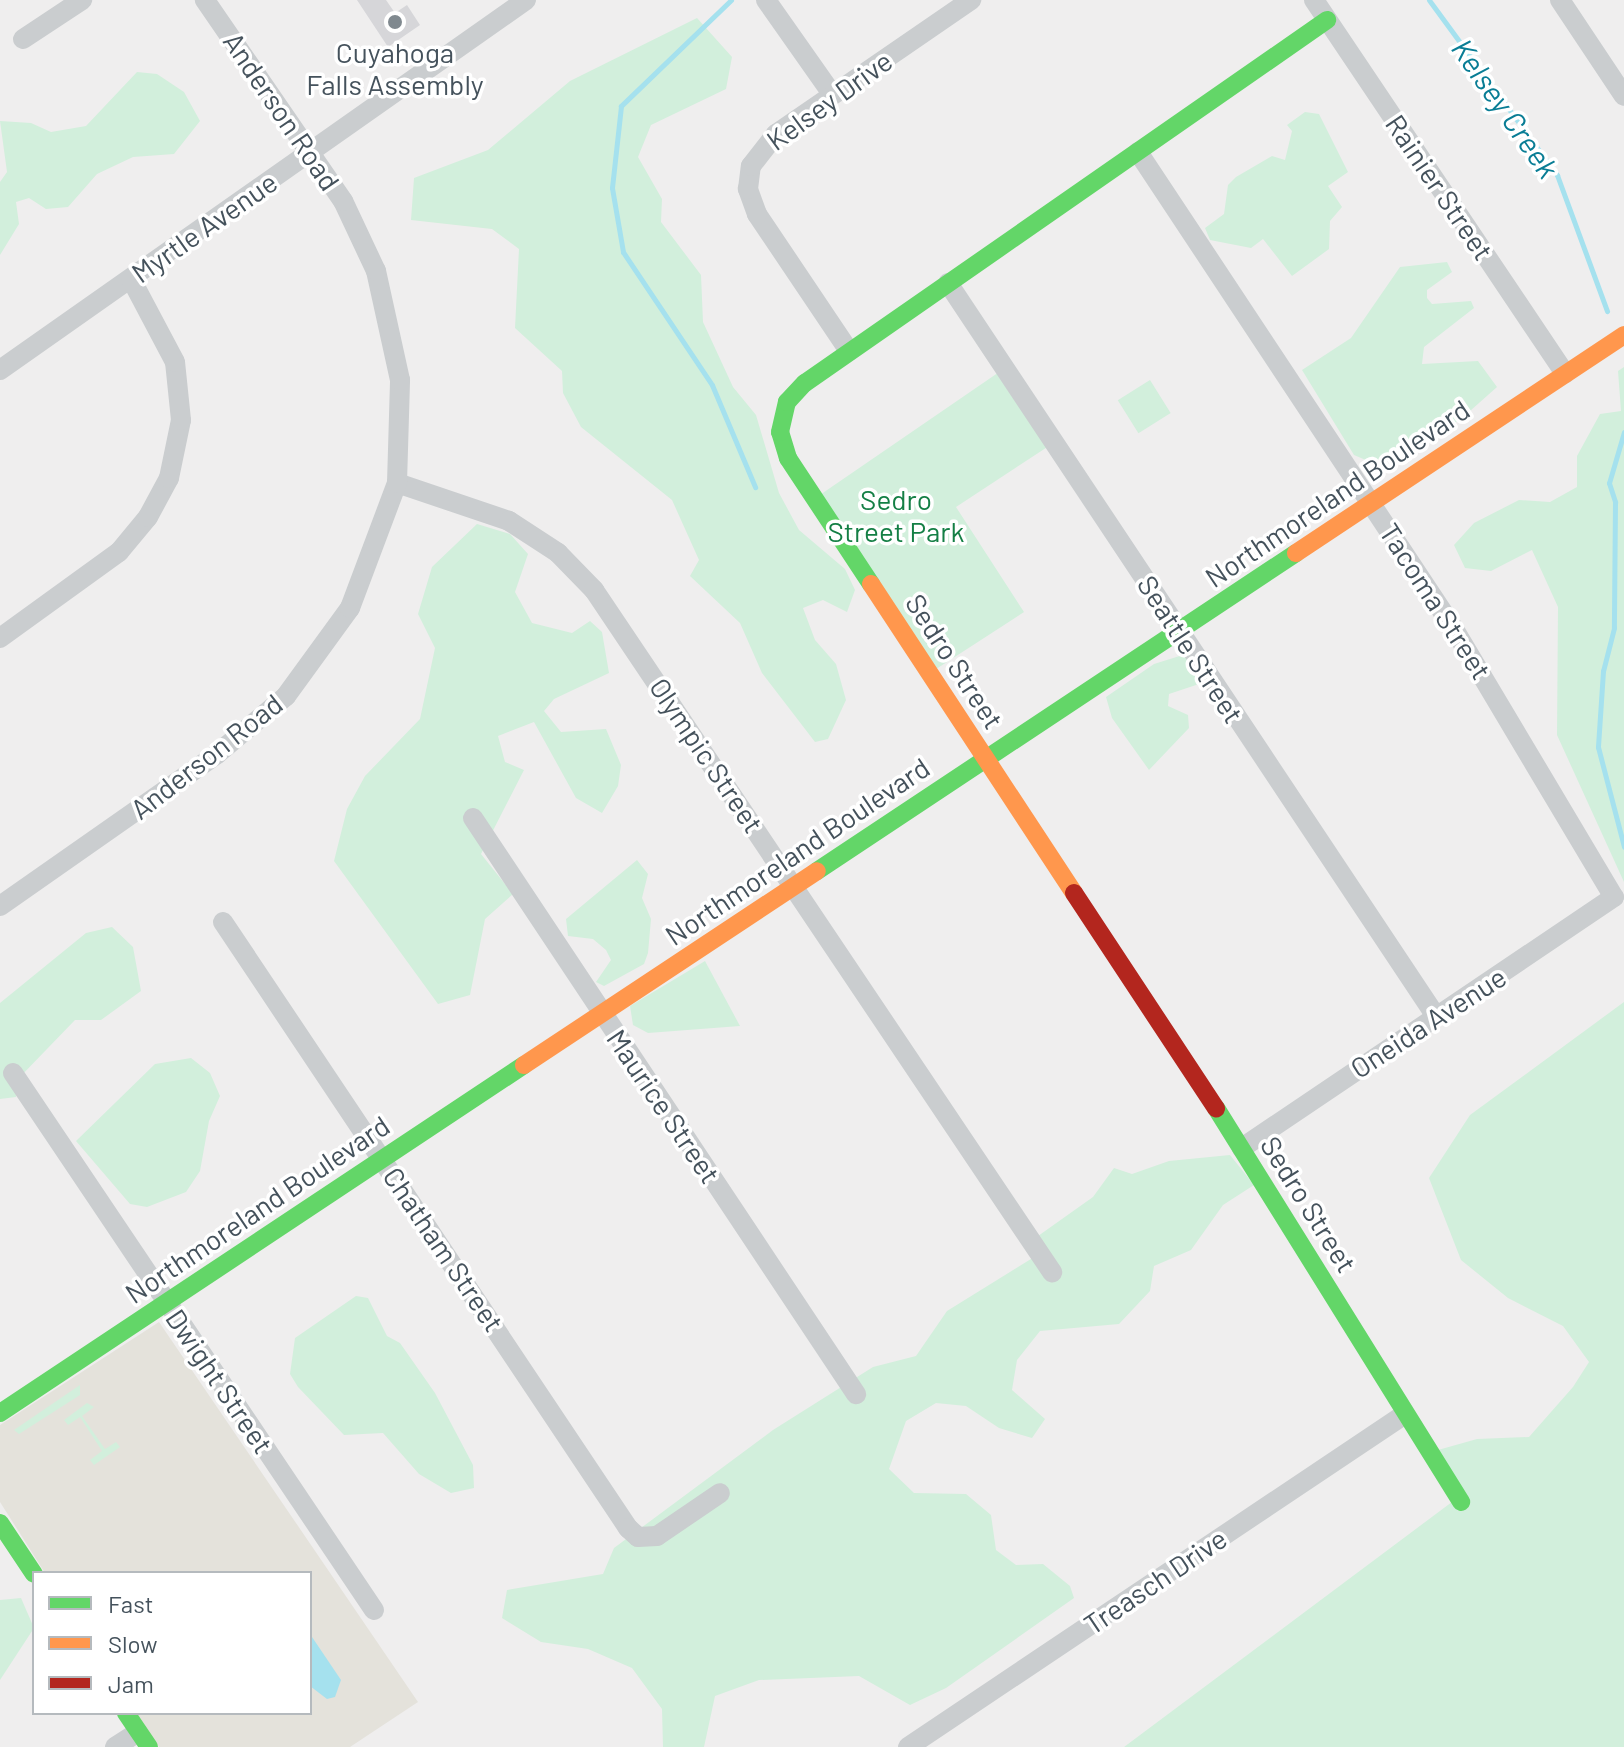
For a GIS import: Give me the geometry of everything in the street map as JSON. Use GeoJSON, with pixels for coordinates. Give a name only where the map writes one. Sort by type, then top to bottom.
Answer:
{"type":"FeatureCollection","features":[{"type":"Feature","properties":{"kind":"street"},"geometry":{"type":"LineString","coordinates":[[23,39],[82,0]]}},
{"type":"Feature","properties":{"kind":"street","name":"Anderson Road"},"geometry":{"type":"LineString","coordinates":[[0,906],[217,754],[286,696],[350,608],[397,483],[400,380],[388,310],[361,235],[310,151],[205,0]]}},
{"type":"Feature","properties":{"kind":"street","name":"Myrtle Avenue"},"geometry":{"type":"LineString","coordinates":[[0,370],[526,0]]}},
{"type":"Feature","properties":{"kind":"street"},"geometry":{"type":"LineString","coordinates":[[766,0],[832,94]]}},
{"type":"Feature","properties":{"kind":"street","name":"Kelsey Drive"},"geometry":{"type":"LineString","coordinates":[[849,351],[757,214],[748,189],[751,166],[766,143],[832,94],[971,0]]}},
{"type":"Feature","properties":{"kind":"street","name":"Rainier Street"},"geometry":{"type":"LineString","coordinates":[[1314,0],[1565,374]]}},
{"type":"Feature","properties":{"kind":"street"},"geometry":{"type":"LineString","coordinates":[[1560,0],[1624,96]]}},
{"type":"Feature","properties":{"kind":"street","name":"Sedro Street"},"geometry":{"type":"LineString","coordinates":[[1327,20],[849,351],[787,402],[783,446],[1242,1148],[1402,1416],[1461,1502]]}},
{"type":"Feature","properties":{"kind":"street","name":"Tacoma Street"},"geometry":{"type":"LineString","coordinates":[[1138,152],[1372,502],[1614,897]]}},
{"type":"Feature","properties":{"kind":"street"},"geometry":{"type":"LineString","coordinates":[[0,638],[113,557],[148,517],[169,478],[181,420],[175,362],[131,279]]}},
{"type":"Feature","properties":{"kind":"street","name":"Seattle Street"},"geometry":{"type":"LineString","coordinates":[[948,283],[1435,1015]]}},
{"type":"Feature","properties":{"kind":"street","name":"Northmoreland Boulevard"},"geometry":{"type":"LineString","coordinates":[[0,1413],[1624,335]]}},
{"type":"Feature","properties":{"kind":"street","name":"Olympic Street"},"geometry":{"type":"LineString","coordinates":[[397,483],[485,509],[577,571],[625,631],[1052,1272]]}},
{"type":"Feature","properties":{"kind":"street","name":"Maurice Street"},"geometry":{"type":"LineString","coordinates":[[473,818],[856,1394]]}},
{"type":"Feature","properties":{"kind":"street","name":"Oneida Avenue"},"geometry":{"type":"LineString","coordinates":[[1242,1148],[1614,897]]}},
{"type":"Feature","properties":{"kind":"street","name":"Chatham Street"},"geometry":{"type":"LineString","coordinates":[[223,922],[638,1537],[657,1536],[720,1493]]}},
{"type":"Feature","properties":{"kind":"street","name":"Dwight Street"},"geometry":{"type":"LineString","coordinates":[[13,1073],[374,1610]]}},
{"type":"Feature","properties":{"kind":"street","name":"Treasch Drive"},"geometry":{"type":"LineString","coordinates":[[908,1747],[1402,1416]]}},
{"type":"Feature","properties":{"kind":"street"},"geometry":{"type":"LineString","coordinates":[[0,1523],[32,1571]]}},
{"type":"Feature","properties":{"kind":"street"},"geometry":{"type":"LineString","coordinates":[[115,1747],[144,1739],[127,1715]]}},
{"type":"Feature","properties":{"kind":"shaded area"},"geometry":{"type":"Polygon","coordinates":[[[159,1322],[418,1702],[350,1747],[159,1747],[138,1715],[312,1715],[312,1571],[44,1571],[0,1502],[0,1425],[159,1322]]]}},
{"type":"Feature","properties":{"kind":"green space"},"geometry":{"type":"Polygon","coordinates":[[[697,18],[732,57],[726,89],[651,125],[638,157],[662,199],[661,222],[701,275],[703,322],[733,387],[756,415],[779,493],[799,530],[845,569],[855,590],[847,612],[823,600],[803,608],[815,640],[836,664],[846,700],[828,739],[815,742],[762,673],[740,623],[690,576],[699,560],[672,500],[581,427],[563,393],[562,371],[515,328],[519,249],[492,229],[411,220],[414,178],[488,150],[570,81],[697,18]]]}},
{"type":"Feature","properties":{"kind":"green space"},"geometry":{"type":"Polygon","coordinates":[[[137,72],[157,74],[184,92],[200,121],[174,154],[133,157],[97,174],[68,207],[46,209],[29,198],[16,202],[19,224],[0,255],[0,182],[7,172],[0,121],[31,123],[51,132],[86,126],[137,72]]]}},
{"type":"Feature","properties":{"kind":"green space"},"geometry":{"type":"Polygon","coordinates":[[[1305,112],[1319,114],[1348,172],[1328,186],[1342,207],[1330,221],[1329,249],[1292,276],[1263,239],[1251,248],[1210,240],[1205,228],[1224,214],[1228,185],[1236,177],[1272,156],[1285,160],[1292,131],[1287,125],[1305,112]]]}},
{"type":"Feature","properties":{"kind":"green space"},"geometry":{"type":"Polygon","coordinates":[[[1447,262],[1452,272],[1427,290],[1427,298],[1432,304],[1471,301],[1474,308],[1424,347],[1422,364],[1478,361],[1497,387],[1461,419],[1397,457],[1368,461],[1354,455],[1302,370],[1351,338],[1400,267],[1447,262]]]}},
{"type":"Feature","properties":{"kind":"green space"},"geometry":{"type":"Polygon","coordinates":[[[1624,367],[1624,882],[1557,735],[1558,607],[1532,550],[1491,571],[1465,568],[1454,545],[1474,523],[1519,500],[1550,502],[1577,487],[1577,456],[1600,414],[1621,411],[1618,371],[1624,367]]]}},
{"type":"Feature","properties":{"kind":"green space","name":"Sedro Street Park"},"geometry":{"type":"Polygon","coordinates":[[[1005,368],[1055,442],[956,507],[1024,612],[930,673],[814,499],[1005,368]]]}},
{"type":"Feature","properties":{"kind":"green space"},"geometry":{"type":"Polygon","coordinates":[[[1150,380],[1171,413],[1138,433],[1118,400],[1150,380]]]}},
{"type":"Feature","properties":{"kind":"green space"},"geometry":{"type":"Polygon","coordinates":[[[477,524],[510,534],[528,554],[515,592],[532,623],[572,633],[590,621],[602,632],[609,673],[554,699],[544,711],[561,732],[606,729],[621,765],[618,786],[602,813],[576,798],[534,722],[498,736],[505,762],[524,770],[481,854],[513,894],[485,919],[470,995],[438,1004],[334,861],[347,809],[365,776],[420,719],[435,648],[418,614],[432,567],[477,524]]]}},
{"type":"Feature","properties":{"kind":"green space"},"geometry":{"type":"Polygon","coordinates":[[[1186,654],[1202,683],[1169,694],[1168,706],[1188,715],[1189,728],[1149,770],[1112,718],[1106,697],[1154,664],[1186,654]]]}},
{"type":"Feature","properties":{"kind":"green space"},"geometry":{"type":"Polygon","coordinates":[[[637,860],[648,874],[642,898],[651,919],[648,953],[644,964],[604,986],[596,982],[611,960],[606,950],[593,939],[568,936],[566,919],[637,860]]]}},
{"type":"Feature","properties":{"kind":"green space"},"geometry":{"type":"Polygon","coordinates":[[[112,927],[133,947],[141,991],[101,1020],[75,1020],[18,1079],[16,1097],[0,1099],[0,1003],[86,933],[112,927]]]}},
{"type":"Feature","properties":{"kind":"green space"},"geometry":{"type":"Polygon","coordinates":[[[705,961],[740,1026],[648,1033],[633,1025],[630,1006],[705,961]]]}},
{"type":"Feature","properties":{"kind":"green space"},"geometry":{"type":"Polygon","coordinates":[[[1624,1002],[1624,1747],[1124,1747],[1464,1493],[1438,1450],[1477,1439],[1529,1437],[1573,1387],[1589,1362],[1563,1326],[1508,1298],[1461,1260],[1429,1178],[1470,1115],[1624,1002]]]}},
{"type":"Feature","properties":{"kind":"green space"},"geometry":{"type":"Polygon","coordinates":[[[191,1058],[210,1073],[220,1096],[209,1121],[200,1171],[186,1192],[147,1207],[130,1204],[76,1141],[155,1064],[191,1058]]]}},
{"type":"Feature","properties":{"kind":"green space"},"geometry":{"type":"Polygon","coordinates":[[[1230,1155],[1254,1185],[1223,1205],[1191,1250],[1154,1266],[1150,1291],[1119,1324],[1040,1331],[1017,1360],[1012,1390],[1045,1419],[1032,1438],[999,1428],[966,1406],[936,1403],[906,1421],[889,1469],[914,1493],[966,1494],[991,1515],[996,1550],[1016,1565],[1043,1564],[1070,1586],[1074,1598],[946,1688],[910,1705],[859,1676],[759,1680],[715,1696],[704,1747],[663,1747],[662,1709],[632,1668],[588,1649],[541,1642],[502,1618],[507,1590],[603,1574],[614,1548],[773,1430],[873,1367],[916,1356],[947,1311],[1039,1254],[1031,1241],[1093,1197],[1114,1168],[1132,1174],[1169,1161],[1230,1155]]]}},
{"type":"Feature","properties":{"kind":"green space"},"geometry":{"type":"Polygon","coordinates":[[[356,1296],[368,1298],[387,1336],[400,1343],[435,1393],[473,1465],[474,1488],[451,1493],[419,1474],[383,1433],[344,1435],[298,1387],[290,1374],[295,1338],[356,1296]]]}},
{"type":"Feature","properties":{"kind":"green space"},"geometry":{"type":"Polygon","coordinates":[[[80,1385],[80,1395],[19,1434],[14,1430],[80,1385]]]}},
{"type":"Feature","properties":{"kind":"green space"},"geometry":{"type":"Polygon","coordinates":[[[87,1403],[94,1407],[82,1416],[105,1449],[116,1442],[120,1447],[94,1465],[90,1460],[102,1451],[80,1417],[68,1425],[64,1420],[87,1403]]]}},
{"type":"Feature","properties":{"kind":"green space"},"geometry":{"type":"Polygon","coordinates":[[[21,1598],[32,1623],[32,1631],[0,1680],[0,1600],[21,1598]]]}},
{"type":"Feature","properties":{"kind":"water"},"geometry":{"type":"Polygon","coordinates":[[[312,1637],[341,1680],[335,1697],[327,1699],[312,1688],[312,1637]]]}},
{"type":"Feature","properties":{"kind":"building","name":"Cuyahoga Falls Assembly"},"geometry":{"type":"Polygon","coordinates":[[[357,0],[386,0],[395,13],[407,5],[420,25],[388,47],[357,0]]]}},
{"type":"Feature","properties":{"kind":"waterway"},"geometry":{"type":"LineString","coordinates":[[731,0],[621,106],[612,188],[623,252],[712,385],[755,487]]}},
{"type":"Feature","properties":{"kind":"waterway","name":"Kelsey Creek"},"geometry":{"type":"LineString","coordinates":[[1429,0],[1557,175],[1607,311]]}},
{"type":"Feature","properties":{"kind":"waterway","name":"Kelsey Creek"},"geometry":{"type":"LineString","coordinates":[[1624,432],[1609,483],[1615,502],[1614,628],[1603,671],[1598,747],[1624,847]]}},
{"type":"Feature","properties":{"kind":"traffic: fast"},"geometry":{"type":"LineString","coordinates":[[871,584],[788,458],[780,432],[787,402],[805,383],[1327,20]]}},
{"type":"Feature","properties":{"kind":"traffic: fast"},"geometry":{"type":"LineString","coordinates":[[817,871],[1296,553]]}},
{"type":"Feature","properties":{"kind":"traffic: fast"},"geometry":{"type":"LineString","coordinates":[[0,1413],[524,1065]]}},
{"type":"Feature","properties":{"kind":"traffic: fast"},"geometry":{"type":"LineString","coordinates":[[1216,1108],[1461,1502]]}},
{"type":"Feature","properties":{"kind":"traffic: fast"},"geometry":{"type":"LineString","coordinates":[[0,1523],[32,1571]]}},
{"type":"Feature","properties":{"kind":"traffic: fast"},"geometry":{"type":"LineString","coordinates":[[127,1715],[149,1747]]}},
{"type":"Feature","properties":{"kind":"traffic: slow"},"geometry":{"type":"LineString","coordinates":[[1296,553],[1624,335]]}},
{"type":"Feature","properties":{"kind":"traffic: slow"},"geometry":{"type":"LineString","coordinates":[[871,584],[1074,893]]}},
{"type":"Feature","properties":{"kind":"traffic: slow"},"geometry":{"type":"LineString","coordinates":[[524,1065],[817,871]]}},
{"type":"Feature","properties":{"kind":"traffic: jam"},"geometry":{"type":"LineString","coordinates":[[1074,893],[1216,1108]]}},
{"type":"Feature","properties":{"kind":"place","name":"Cuyahoga Falls Assembly"},"geometry":{"type":"Point","coordinates":[395,22]}}]}
